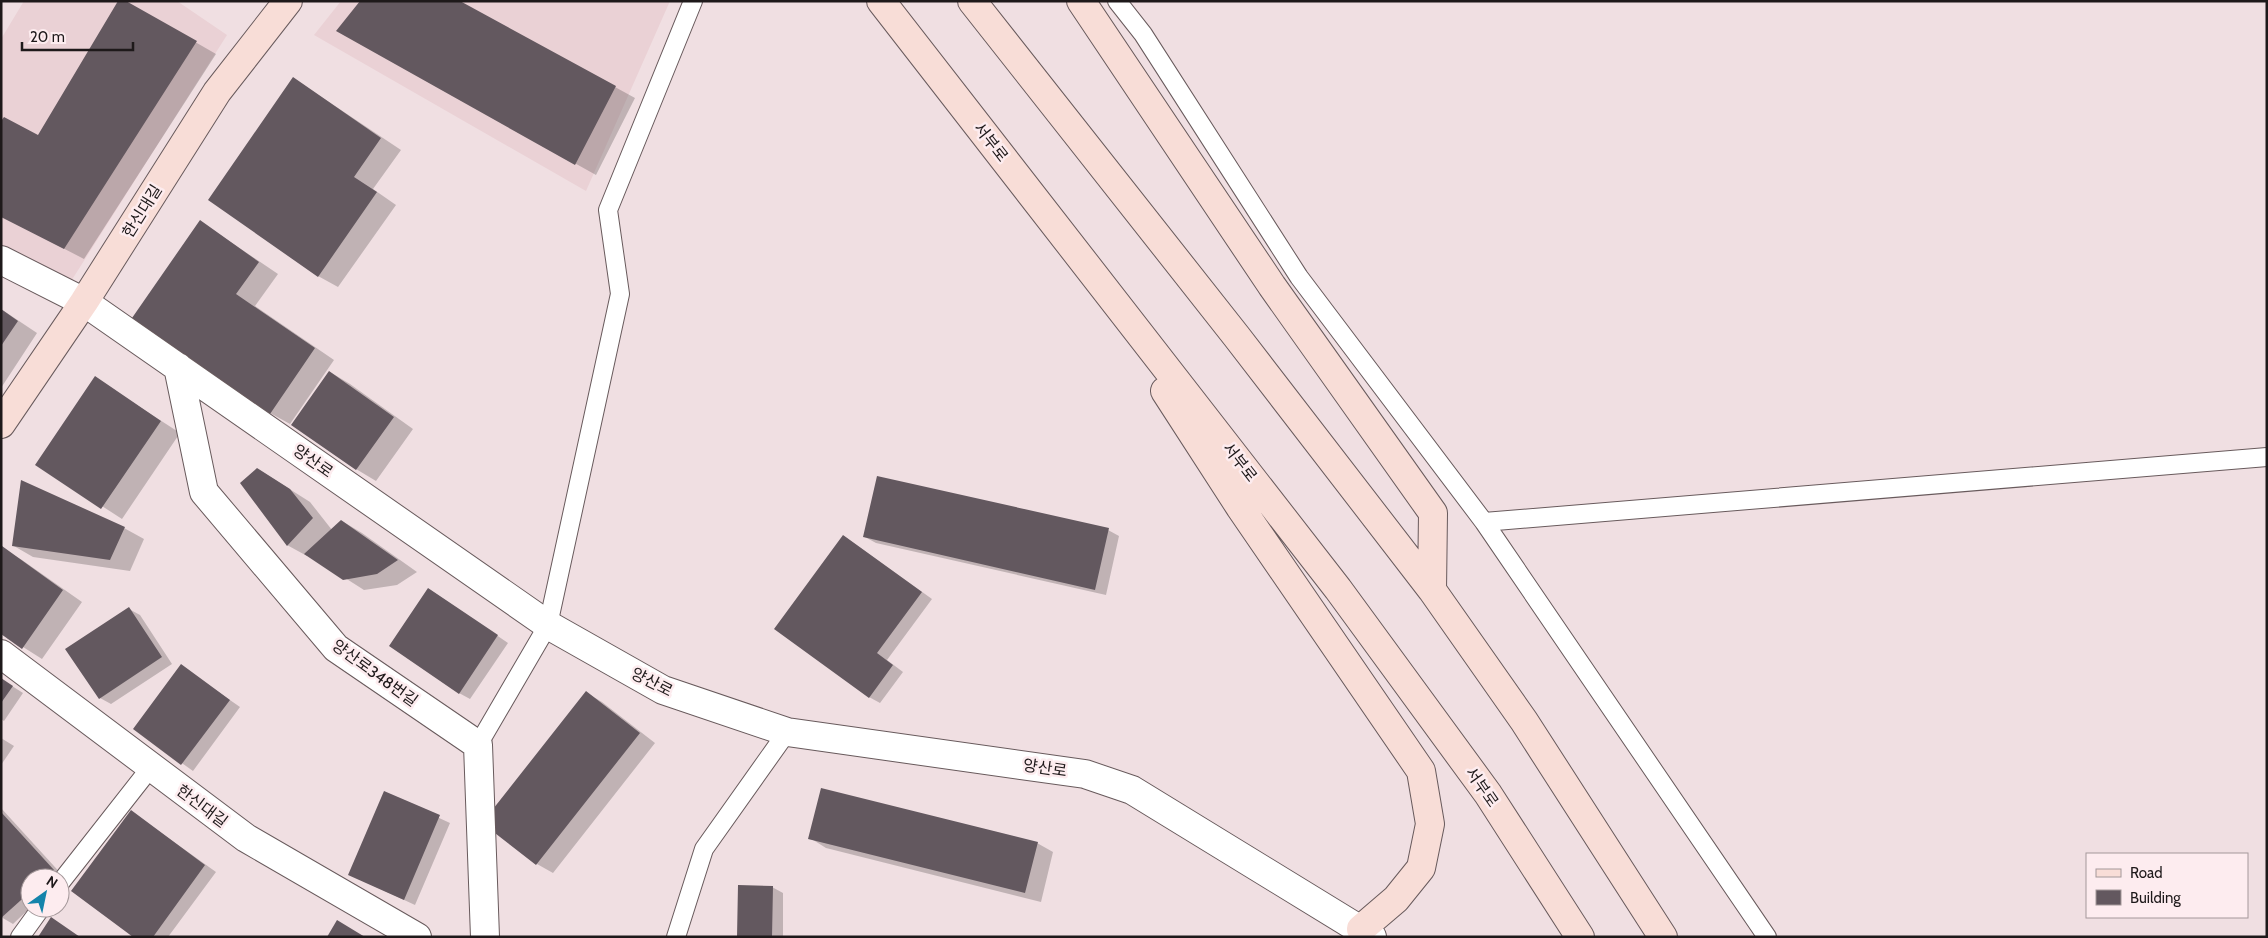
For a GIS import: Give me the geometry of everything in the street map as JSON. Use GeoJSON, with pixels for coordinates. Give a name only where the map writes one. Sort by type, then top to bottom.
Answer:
{"type":"FeatureCollection","features":[{"type":"Feature","properties":{"kind":"main road","name":"한신대길"},"geometry":{"type":"LineString","coordinates":[[1,424],[84,302],[217,92],[288,1]]}},
{"type":"Feature","properties":{"kind":"main road","name":"서부로"},"geometry":{"type":"LineString","coordinates":[[881,1],[1338,589],[1488,794],[1580,937]]}},
{"type":"Feature","properties":{"kind":"main road"},"geometry":{"type":"LineString","coordinates":[[972,1],[1231,329],[1432,590],[1524,721],[1664,937]]}},
{"type":"Feature","properties":{"kind":"main road"},"geometry":{"type":"LineString","coordinates":[[1081,1],[1272,286],[1433,513],[1432,590]]}},
{"type":"Feature","properties":{"kind":"main road"},"geometry":{"type":"LineString","coordinates":[[1062,233],[1240,507],[1420,771],[1430,824],[1421,868],[1366,933]]}},
{"type":"Feature","properties":{"kind":"street","name":"양산로"},"geometry":{"type":"LineString","coordinates":[[1,260],[84,302],[548,625],[663,690],[787,732],[1085,774],[1132,790],[1366,933]]}},
{"type":"Feature","properties":{"kind":"street","name":"양산로348번길"},"geometry":{"type":"LineString","coordinates":[[178,367],[204,492],[336,648],[478,745]]}},
{"type":"Feature","properties":{"kind":"street","name":"한신대길"},"geometry":{"type":"LineString","coordinates":[[1,654],[246,838],[417,937]]}},
{"type":"Feature","properties":{"kind":"street"},"geometry":{"type":"LineString","coordinates":[[478,745],[485,937]]}},
{"type":"Feature","properties":{"kind":"lane"},"geometry":{"type":"LineString","coordinates":[[478,745],[548,625],[620,294],[608,210],[693,1]]}},
{"type":"Feature","properties":{"kind":"lane"},"geometry":{"type":"LineString","coordinates":[[1117,1],[1143,34],[1298,277],[1484,522],[1767,937]]}},
{"type":"Feature","properties":{"kind":"lane"},"geometry":{"type":"LineString","coordinates":[[1484,522],[2267,457]]}},
{"type":"Feature","properties":{"kind":"lane"},"geometry":{"type":"LineString","coordinates":[[676,937],[704,849],[787,732]]}},
{"type":"Feature","properties":{"kind":"lane"},"geometry":{"type":"LineString","coordinates":[[70,871],[151,767]]}},
{"type":"Feature","properties":{"kind":"lane"},"geometry":{"type":"LineString","coordinates":[[20,937],[34,918]]}},
{"type":"Feature","properties":{"kind":"shaded area"},"geometry":{"type":"Polygon","coordinates":[[[24,1],[177,1],[227,35],[68,286],[1,250],[1,39],[24,1]]]}},
{"type":"Feature","properties":{"kind":"shaded area"},"geometry":{"type":"Polygon","coordinates":[[[341,1],[670,1],[586,191],[314,35],[341,1]]]}},
{"type":"Feature","properties":{"kind":"building"},"geometry":{"type":"Polygon","coordinates":[[[118,1],[126,1],[197,41],[64,249],[1,217],[1,121],[4,117],[38,135],[118,1]]]}},
{"type":"Feature","properties":{"kind":"building"},"geometry":{"type":"Polygon","coordinates":[[[360,1],[460,1],[616,86],[575,165],[336,31],[360,1]]]}},
{"type":"Feature","properties":{"kind":"building"},"geometry":{"type":"Polygon","coordinates":[[[293,77],[381,138],[354,177],[377,192],[318,277],[208,200],[293,77]]]}},
{"type":"Feature","properties":{"kind":"building"},"geometry":{"type":"Polygon","coordinates":[[[200,220],[259,262],[236,294],[315,348],[270,414],[132,318],[200,220]]]}},
{"type":"Feature","properties":{"kind":"building"},"geometry":{"type":"Polygon","coordinates":[[[1,309],[18,321],[1,346],[1,309]]]}},
{"type":"Feature","properties":{"kind":"building"},"geometry":{"type":"Polygon","coordinates":[[[329,371],[394,417],[356,470],[291,425],[329,371]]]}},
{"type":"Feature","properties":{"kind":"building"},"geometry":{"type":"Polygon","coordinates":[[[95,376],[161,421],[101,509],[35,465],[95,376]]]}},
{"type":"Feature","properties":{"kind":"building"},"geometry":{"type":"Polygon","coordinates":[[[257,468],[290,489],[313,518],[287,546],[240,483],[257,468]]]}},
{"type":"Feature","properties":{"kind":"building"},"geometry":{"type":"Polygon","coordinates":[[[877,476],[1109,528],[1095,590],[863,537],[877,476]]]}},
{"type":"Feature","properties":{"kind":"building"},"geometry":{"type":"Polygon","coordinates":[[[21,480],[125,527],[110,560],[12,546],[21,480]]]}},
{"type":"Feature","properties":{"kind":"building"},"geometry":{"type":"Polygon","coordinates":[[[341,520],[398,560],[377,574],[343,580],[304,554],[341,520]]]}},
{"type":"Feature","properties":{"kind":"building"},"geometry":{"type":"Polygon","coordinates":[[[843,535],[922,592],[877,653],[893,665],[869,698],[774,629],[843,535]]]}},
{"type":"Feature","properties":{"kind":"building"},"geometry":{"type":"Polygon","coordinates":[[[2,546],[63,590],[22,649],[1,634],[2,546]]]}},
{"type":"Feature","properties":{"kind":"building"},"geometry":{"type":"Polygon","coordinates":[[[428,588],[498,635],[459,694],[389,646],[428,588]]]}},
{"type":"Feature","properties":{"kind":"building"},"geometry":{"type":"Polygon","coordinates":[[[129,607],[162,657],[99,699],[65,649],[129,607]]]}},
{"type":"Feature","properties":{"kind":"building"},"geometry":{"type":"Polygon","coordinates":[[[181,664],[230,700],[181,765],[133,729],[181,664]]]}},
{"type":"Feature","properties":{"kind":"building"},"geometry":{"type":"Polygon","coordinates":[[[1,678],[13,686],[1,703],[1,678]]]}},
{"type":"Feature","properties":{"kind":"building"},"geometry":{"type":"Polygon","coordinates":[[[586,691],[640,733],[536,865],[482,823],[586,691]]]}},
{"type":"Feature","properties":{"kind":"building"},"geometry":{"type":"Polygon","coordinates":[[[821,788],[1038,842],[1025,893],[808,839],[821,788]]]}},
{"type":"Feature","properties":{"kind":"building"},"geometry":{"type":"Polygon","coordinates":[[[384,791],[440,815],[404,900],[348,875],[384,791]]]}},
{"type":"Feature","properties":{"kind":"building"},"geometry":{"type":"Polygon","coordinates":[[[131,810],[205,865],[153,937],[133,937],[71,891],[131,810]]]}},
{"type":"Feature","properties":{"kind":"building"},"geometry":{"type":"Polygon","coordinates":[[[1,812],[52,868],[20,868],[20,901],[1,918],[1,812]]]}},
{"type":"Feature","properties":{"kind":"building"},"geometry":{"type":"Polygon","coordinates":[[[738,885],[773,886],[772,937],[737,937],[738,885]]]}},
{"type":"Feature","properties":{"kind":"building"},"geometry":{"type":"Polygon","coordinates":[[[50,918],[52,918],[80,937],[38,937],[50,918]]]}},
{"type":"Feature","properties":{"kind":"building"},"geometry":{"type":"Polygon","coordinates":[[[337,920],[365,937],[327,937],[337,920]]]}}]}
